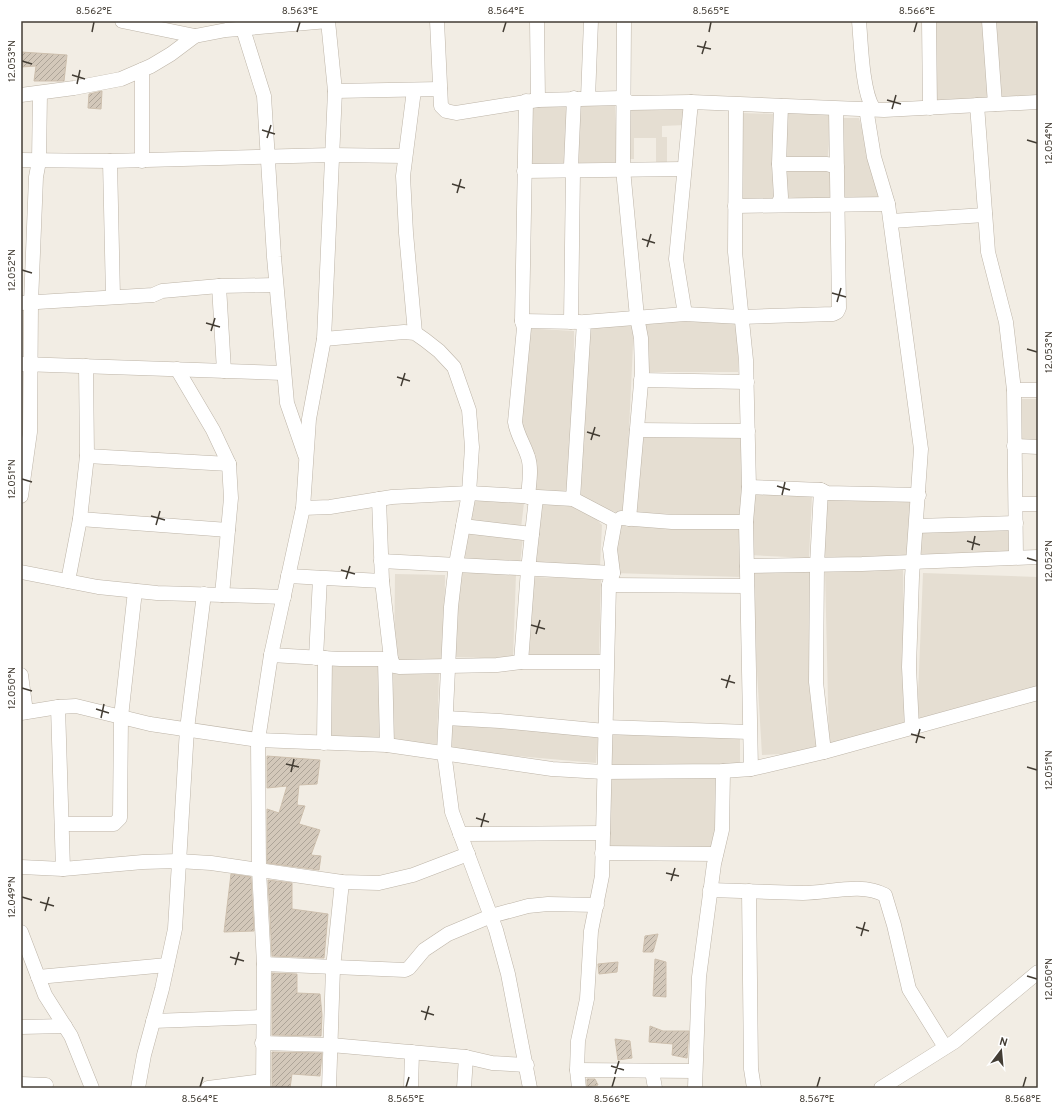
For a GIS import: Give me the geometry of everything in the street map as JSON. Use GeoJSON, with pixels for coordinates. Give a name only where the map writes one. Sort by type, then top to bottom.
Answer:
{"type":"FeatureCollection","features":[{"type":"Feature","properties":{"kind":"street"},"geometry":{"type":"LineString","coordinates":[[122,21],[140,23],[195,36]]}},
{"type":"Feature","properties":{"kind":"street"},"geometry":{"type":"LineString","coordinates":[[21,95],[121,79],[142,70],[171,54],[195,36],[225,26],[243,29],[274,23],[328,21],[335,91],[324,339],[309,419],[303,508],[271,655],[258,740],[259,870],[264,964],[262,1043],[263,1085],[208,1088]]}},
{"type":"Feature","properties":{"kind":"street"},"geometry":{"type":"LineString","coordinates":[[437,21],[441,106],[446,111],[456,113],[532,100],[574,98],[622,98],[630,103],[690,102],[836,109],[870,108],[884,110],[1038,102]]}},
{"type":"Feature","properties":{"kind":"street"},"geometry":{"type":"LineString","coordinates":[[521,662],[532,534],[532,497],[528,456],[517,433],[515,422],[524,328],[522,321],[524,171],[532,100],[537,21]]}},
{"type":"Feature","properties":{"kind":"street"},"geometry":{"type":"LineString","coordinates":[[588,98],[591,21]]}},
{"type":"Feature","properties":{"kind":"street"},"geometry":{"type":"LineString","coordinates":[[624,21],[622,98],[623,169],[637,317],[641,338],[641,380],[629,519]]}},
{"type":"Feature","properties":{"kind":"street"},"geometry":{"type":"LineString","coordinates":[[859,21],[869,96],[874,157],[888,204],[891,221],[922,450],[913,562],[909,666],[912,728]]}},
{"type":"Feature","properties":{"kind":"street"},"geometry":{"type":"LineString","coordinates":[[929,21],[930,108]]}},
{"type":"Feature","properties":{"kind":"street"},"geometry":{"type":"LineString","coordinates":[[989,21],[995,104]]}},
{"type":"Feature","properties":{"kind":"street"},"geometry":{"type":"LineString","coordinates":[[243,29],[264,96],[276,285],[287,403],[307,459]]}},
{"type":"Feature","properties":{"kind":"street"},"geometry":{"type":"LineString","coordinates":[[142,70],[142,161]]}},
{"type":"Feature","properties":{"kind":"street"},"geometry":{"type":"LineString","coordinates":[[335,91],[440,89]]}},
{"type":"Feature","properties":{"kind":"street"},"geometry":{"type":"LineString","coordinates":[[414,90],[403,176],[406,233],[415,333]]}},
{"type":"Feature","properties":{"kind":"street"},"geometry":{"type":"LineString","coordinates":[[21,496],[25,432],[28,216],[39,161],[40,93]]}},
{"type":"Feature","properties":{"kind":"street"},"geometry":{"type":"LineString","coordinates":[[573,499],[577,322],[573,171],[571,166],[574,98]]}},
{"type":"Feature","properties":{"kind":"street"},"geometry":{"type":"LineString","coordinates":[[685,314],[676,259],[690,102]]}},
{"type":"Feature","properties":{"kind":"street"},"geometry":{"type":"LineString","coordinates":[[736,105],[735,252],[747,382],[749,487],[746,522],[748,555],[746,566],[751,769]]}},
{"type":"Feature","properties":{"kind":"street"},"geometry":{"type":"LineString","coordinates":[[977,105],[988,252],[1006,322],[1014,390],[1016,557]]}},
{"type":"Feature","properties":{"kind":"street"},"geometry":{"type":"LineString","coordinates":[[778,205],[781,197],[779,164],[781,106]]}},
{"type":"Feature","properties":{"kind":"street"},"geometry":{"type":"LineString","coordinates":[[522,321],[577,322],[685,314],[741,317],[833,314],[838,312],[836,109]]}},
{"type":"Feature","properties":{"kind":"street"},"geometry":{"type":"LineString","coordinates":[[21,160],[39,161],[52,159],[142,161],[331,155],[405,156]]}},
{"type":"Feature","properties":{"kind":"street"},"geometry":{"type":"LineString","coordinates":[[110,161],[113,297]]}},
{"type":"Feature","properties":{"kind":"street"},"geometry":{"type":"LineString","coordinates":[[779,164],[827,164],[837,167]]}},
{"type":"Feature","properties":{"kind":"street"},"geometry":{"type":"LineString","coordinates":[[524,171],[684,169]]}},
{"type":"Feature","properties":{"kind":"street"},"geometry":{"type":"LineString","coordinates":[[735,206],[888,204]]}},
{"type":"Feature","properties":{"kind":"street"},"geometry":{"type":"LineString","coordinates":[[891,221],[985,215]]}},
{"type":"Feature","properties":{"kind":"street"},"geometry":{"type":"LineString","coordinates":[[26,303],[153,295],[162,291],[219,286],[276,285]]}},
{"type":"Feature","properties":{"kind":"street"},"geometry":{"type":"LineString","coordinates":[[219,286],[224,371]]}},
{"type":"Feature","properties":{"kind":"street"},"geometry":{"type":"LineString","coordinates":[[324,339],[404,332],[415,333],[439,351],[454,367],[469,410],[472,447],[469,492],[456,564],[451,608],[444,752],[452,812],[491,916],[508,974],[527,1065],[530,1088]]}},
{"type":"Feature","properties":{"kind":"street"},"geometry":{"type":"LineString","coordinates":[[26,364],[283,373]]}},
{"type":"Feature","properties":{"kind":"street"},"geometry":{"type":"LineString","coordinates":[[68,581],[80,519],[87,456],[86,366]]}},
{"type":"Feature","properties":{"kind":"street"},"geometry":{"type":"LineString","coordinates":[[177,370],[213,430],[229,464],[231,498],[222,595]]}},
{"type":"Feature","properties":{"kind":"street"},"geometry":{"type":"LineString","coordinates":[[641,380],[747,382]]}},
{"type":"Feature","properties":{"kind":"street"},"geometry":{"type":"LineString","coordinates":[[1014,390],[1038,390]]}},
{"type":"Feature","properties":{"kind":"street"},"geometry":{"type":"LineString","coordinates":[[637,430],[748,431]]}},
{"type":"Feature","properties":{"kind":"street"},"geometry":{"type":"LineString","coordinates":[[1014,446],[1038,447]]}},
{"type":"Feature","properties":{"kind":"street"},"geometry":{"type":"LineString","coordinates":[[87,456],[229,464]]}},
{"type":"Feature","properties":{"kind":"street"},"geometry":{"type":"LineString","coordinates":[[749,487],[821,490],[826,493],[919,495]]}},
{"type":"Feature","properties":{"kind":"street"},"geometry":{"type":"LineString","coordinates":[[821,490],[817,565],[816,682],[824,752]]}},
{"type":"Feature","properties":{"kind":"street"},"geometry":{"type":"LineString","coordinates":[[303,508],[437,493],[469,492],[573,499],[615,521]]}},
{"type":"Feature","properties":{"kind":"street"},"geometry":{"type":"LineString","coordinates":[[379,499],[382,581],[388,659],[387,745]]}},
{"type":"Feature","properties":{"kind":"street"},"geometry":{"type":"LineString","coordinates":[[1016,504],[1038,504]]}},
{"type":"Feature","properties":{"kind":"street"},"geometry":{"type":"LineString","coordinates":[[579,1088],[577,1070],[578,1041],[587,999],[590,946],[602,876],[606,662],[611,579],[610,549],[615,521],[620,518],[672,522],[746,522]]}},
{"type":"Feature","properties":{"kind":"street"},"geometry":{"type":"LineString","coordinates":[[80,519],[228,530]]}},
{"type":"Feature","properties":{"kind":"street"},"geometry":{"type":"LineString","coordinates":[[916,526],[1016,523]]}},
{"type":"Feature","properties":{"kind":"street"},"geometry":{"type":"LineString","coordinates":[[463,526],[532,534]]}},
{"type":"Feature","properties":{"kind":"street"},"geometry":{"type":"LineString","coordinates":[[746,566],[1038,557]]}},
{"type":"Feature","properties":{"kind":"street"},"geometry":{"type":"LineString","coordinates":[[381,561],[456,564],[611,579],[747,586]]}},
{"type":"Feature","properties":{"kind":"street"},"geometry":{"type":"LineString","coordinates":[[21,572],[98,587],[222,595],[284,597]]}},
{"type":"Feature","properties":{"kind":"street"},"geometry":{"type":"LineString","coordinates":[[288,576],[382,581]]}},
{"type":"Feature","properties":{"kind":"street"},"geometry":{"type":"LineString","coordinates":[[320,578],[324,743]]}},
{"type":"Feature","properties":{"kind":"street"},"geometry":{"type":"LineString","coordinates":[[62,824],[114,824],[118,822],[120,818],[121,717],[135,590]]}},
{"type":"Feature","properties":{"kind":"street"},"geometry":{"type":"LineString","coordinates":[[138,1088],[144,1055],[175,929],[187,730],[204,594]]}},
{"type":"Feature","properties":{"kind":"street"},"geometry":{"type":"LineString","coordinates":[[271,655],[321,658],[388,659],[394,666],[399,667],[497,665],[521,662],[606,662]]}},
{"type":"Feature","properties":{"kind":"street"},"geometry":{"type":"LineString","coordinates":[[21,674],[23,713],[58,707],[76,706],[121,717],[187,730],[258,740],[387,745],[444,752],[552,769],[603,772],[723,771],[751,769],[824,752],[1038,693]]}},
{"type":"Feature","properties":{"kind":"street"},"geometry":{"type":"LineString","coordinates":[[58,707],[63,869]]}},
{"type":"Feature","properties":{"kind":"street"},"geometry":{"type":"LineString","coordinates":[[446,718],[605,729],[749,732]]}},
{"type":"Feature","properties":{"kind":"street"},"geometry":{"type":"LineString","coordinates":[[695,1088],[698,977],[710,890],[722,830],[723,771]]}},
{"type":"Feature","properties":{"kind":"street"},"geometry":{"type":"LineString","coordinates":[[460,834],[603,833]]}},
{"type":"Feature","properties":{"kind":"street"},"geometry":{"type":"LineString","coordinates":[[602,853],[716,854]]}},
{"type":"Feature","properties":{"kind":"street"},"geometry":{"type":"LineString","coordinates":[[21,866],[63,869],[178,861],[211,862],[342,882],[380,883],[413,875],[468,854]]}},
{"type":"Feature","properties":{"kind":"street"},"geometry":{"type":"LineString","coordinates":[[329,1088],[334,968],[342,882]]}},
{"type":"Feature","properties":{"kind":"street"},"geometry":{"type":"LineString","coordinates":[[710,890],[805,893],[866,888],[876,890],[885,895],[894,925],[909,989],[945,1047]]}},
{"type":"Feature","properties":{"kind":"street"},"geometry":{"type":"LineString","coordinates":[[749,891],[751,1069],[754,1088]]}},
{"type":"Feature","properties":{"kind":"street"},"geometry":{"type":"LineString","coordinates":[[264,964],[405,970],[409,968],[424,950],[448,934],[491,916],[528,906],[548,904],[597,905]]}},
{"type":"Feature","properties":{"kind":"street"},"geometry":{"type":"LineString","coordinates":[[21,932],[45,995],[71,1036],[92,1088]]}},
{"type":"Feature","properties":{"kind":"street"},"geometry":{"type":"LineString","coordinates":[[38,977],[167,965]]}},
{"type":"Feature","properties":{"kind":"street"},"geometry":{"type":"LineString","coordinates":[[881,1088],[945,1047],[1038,972]]}},
{"type":"Feature","properties":{"kind":"street"},"geometry":{"type":"LineString","coordinates":[[153,1022],[263,1017]]}},
{"type":"Feature","properties":{"kind":"street"},"geometry":{"type":"LineString","coordinates":[[21,1027],[65,1026]]}},
{"type":"Feature","properties":{"kind":"street"},"geometry":{"type":"LineString","coordinates":[[262,1043],[330,1045],[466,1056],[492,1063],[527,1065]]}},
{"type":"Feature","properties":{"kind":"street"},"geometry":{"type":"LineString","coordinates":[[411,1088],[412,1052]]}},
{"type":"Feature","properties":{"kind":"street"},"geometry":{"type":"LineString","coordinates":[[464,1088],[466,1056]]}},
{"type":"Feature","properties":{"kind":"street"},"geometry":{"type":"LineString","coordinates":[[577,1070],[695,1071]]}},
{"type":"Feature","properties":{"kind":"street"},"geometry":{"type":"LineString","coordinates":[[652,1071],[655,1088]]}},
{"type":"Feature","properties":{"kind":"street"},"geometry":{"type":"LineString","coordinates":[[21,1084],[46,1085]]}},
{"type":"Feature","properties":{"kind":"shaded area"},"geometry":{"type":"Polygon","coordinates":[[[933,21],[985,21],[988,98],[937,100],[933,21]]]}},
{"type":"Feature","properties":{"kind":"shaded area"},"geometry":{"type":"Polygon","coordinates":[[[994,21],[1034,21],[1038,31],[1038,96],[1001,99],[994,21]]]}},
{"type":"Feature","properties":{"kind":"shaded area"},"geometry":{"type":"Polygon","coordinates":[[[615,102],[617,162],[579,163],[578,103],[615,102]]]}},
{"type":"Feature","properties":{"kind":"shaded area"},"geometry":{"type":"Polygon","coordinates":[[[630,103],[685,104],[685,125],[662,126],[662,137],[667,137],[667,162],[656,162],[656,138],[634,138],[634,159],[630,159],[630,103]]]}},
{"type":"Feature","properties":{"kind":"shaded area"},"geometry":{"type":"Polygon","coordinates":[[[528,104],[570,104],[571,166],[530,166],[528,104]]]}},
{"type":"Feature","properties":{"kind":"shaded area"},"geometry":{"type":"Polygon","coordinates":[[[785,111],[832,115],[827,164],[781,160],[785,111]]]}},
{"type":"Feature","properties":{"kind":"shaded area"},"geometry":{"type":"Polygon","coordinates":[[[741,113],[777,114],[775,201],[740,200],[741,113]]]}},
{"type":"Feature","properties":{"kind":"shaded area"},"geometry":{"type":"Polygon","coordinates":[[[840,118],[859,118],[883,200],[842,201],[840,118]]]}},
{"type":"Feature","properties":{"kind":"shaded area"},"geometry":{"type":"Polygon","coordinates":[[[783,167],[834,170],[833,200],[781,197],[783,167]]]}},
{"type":"Feature","properties":{"kind":"shaded area"},"geometry":{"type":"Polygon","coordinates":[[[642,320],[738,320],[738,372],[642,372],[642,320]]]}},
{"type":"Feature","properties":{"kind":"shaded area"},"geometry":{"type":"Polygon","coordinates":[[[583,321],[634,323],[625,515],[575,499],[583,321]]]}},
{"type":"Feature","properties":{"kind":"shaded area"},"geometry":{"type":"Polygon","coordinates":[[[524,328],[574,331],[573,499],[531,495],[520,427],[524,328]]]}},
{"type":"Feature","properties":{"kind":"shaded area"},"geometry":{"type":"Polygon","coordinates":[[[1022,399],[1038,399],[1038,440],[1021,440],[1022,399]]]}},
{"type":"Feature","properties":{"kind":"shaded area"},"geometry":{"type":"Polygon","coordinates":[[[639,431],[744,435],[741,516],[637,513],[639,431]]]}},
{"type":"Feature","properties":{"kind":"shaded area"},"geometry":{"type":"Polygon","coordinates":[[[751,492],[812,495],[809,558],[748,555],[751,492]]]}},
{"type":"Feature","properties":{"kind":"shaded area"},"geometry":{"type":"Polygon","coordinates":[[[827,493],[912,497],[909,561],[824,557],[827,493]]]}},
{"type":"Feature","properties":{"kind":"shaded area"},"geometry":{"type":"Polygon","coordinates":[[[472,497],[524,503],[521,528],[469,521],[472,497]]]}},
{"type":"Feature","properties":{"kind":"shaded area"},"geometry":{"type":"Polygon","coordinates":[[[539,503],[583,505],[602,525],[600,566],[536,562],[539,503]]]}},
{"type":"Feature","properties":{"kind":"shaded area"},"geometry":{"type":"Polygon","coordinates":[[[615,521],[743,525],[741,577],[613,573],[615,521]]]}},
{"type":"Feature","properties":{"kind":"shaded area"},"geometry":{"type":"Polygon","coordinates":[[[1010,527],[1010,552],[920,555],[919,529],[1010,527]]]}},
{"type":"Feature","properties":{"kind":"shaded area"},"geometry":{"type":"Polygon","coordinates":[[[466,532],[523,536],[520,564],[464,560],[466,532]]]}},
{"type":"Feature","properties":{"kind":"shaded area"},"geometry":{"type":"Polygon","coordinates":[[[811,567],[822,752],[762,755],[751,571],[811,567]]]}},
{"type":"Feature","properties":{"kind":"shaded area"},"geometry":{"type":"Polygon","coordinates":[[[903,570],[906,723],[829,744],[825,571],[903,570]]]}},
{"type":"Feature","properties":{"kind":"shaded area"},"geometry":{"type":"Polygon","coordinates":[[[457,572],[516,574],[513,659],[454,657],[457,572]]]}},
{"type":"Feature","properties":{"kind":"shaded area"},"geometry":{"type":"Polygon","coordinates":[[[923,573],[1038,577],[1038,686],[917,719],[923,573]]]}},
{"type":"Feature","properties":{"kind":"shaded area"},"geometry":{"type":"Polygon","coordinates":[[[395,574],[445,575],[444,666],[394,666],[395,574]]]}},
{"type":"Feature","properties":{"kind":"shaded area"},"geometry":{"type":"Polygon","coordinates":[[[531,577],[601,579],[599,657],[529,655],[531,577]]]}},
{"type":"Feature","properties":{"kind":"shaded area"},"geometry":{"type":"Polygon","coordinates":[[[329,664],[378,664],[380,737],[330,738],[329,664]]]}},
{"type":"Feature","properties":{"kind":"shaded area"},"geometry":{"type":"Polygon","coordinates":[[[391,671],[439,673],[437,744],[389,743],[391,671]]]}},
{"type":"Feature","properties":{"kind":"shaded area"},"geometry":{"type":"Polygon","coordinates":[[[450,722],[598,736],[596,763],[447,750],[450,722]]]}},
{"type":"Feature","properties":{"kind":"shaded area"},"geometry":{"type":"Polygon","coordinates":[[[609,735],[740,735],[740,765],[609,765],[609,735]]]}},
{"type":"Feature","properties":{"kind":"shaded area"},"geometry":{"type":"Polygon","coordinates":[[[607,776],[717,777],[717,829],[712,849],[607,848],[607,776]]]}},
{"type":"Feature","properties":{"kind":"building"},"geometry":{"type":"Polygon","coordinates":[[[21,52],[67,55],[64,81],[34,81],[36,66],[21,67],[21,52]]]}},
{"type":"Feature","properties":{"kind":"building"},"geometry":{"type":"Polygon","coordinates":[[[102,91],[101,109],[88,108],[89,94],[102,91]]]}},
{"type":"Feature","properties":{"kind":"building"},"geometry":{"type":"Polygon","coordinates":[[[267,756],[320,760],[317,784],[299,785],[297,805],[305,806],[299,824],[320,830],[311,855],[321,856],[319,870],[267,863],[267,809],[279,813],[287,786],[267,788],[267,756]]]}},
{"type":"Feature","properties":{"kind":"building"},"geometry":{"type":"Polygon","coordinates":[[[231,874],[251,877],[254,931],[224,932],[231,874]]]}},
{"type":"Feature","properties":{"kind":"building"},"geometry":{"type":"Polygon","coordinates":[[[268,880],[292,883],[292,909],[328,914],[324,958],[272,956],[268,880]]]}},
{"type":"Feature","properties":{"kind":"building"},"geometry":{"type":"Polygon","coordinates":[[[658,934],[653,952],[643,952],[645,936],[658,934]]]}},
{"type":"Feature","properties":{"kind":"building"},"geometry":{"type":"Polygon","coordinates":[[[655,959],[666,962],[666,997],[653,996],[655,959]]]}},
{"type":"Feature","properties":{"kind":"building"},"geometry":{"type":"Polygon","coordinates":[[[618,962],[617,972],[599,974],[598,964],[618,962]]]}},
{"type":"Feature","properties":{"kind":"building"},"geometry":{"type":"Polygon","coordinates":[[[272,973],[297,974],[297,993],[320,994],[322,1015],[321,1036],[272,1035],[272,973]]]}},
{"type":"Feature","properties":{"kind":"building"},"geometry":{"type":"Polygon","coordinates":[[[650,1026],[663,1031],[689,1031],[687,1058],[672,1055],[673,1044],[649,1042],[650,1026]]]}},
{"type":"Feature","properties":{"kind":"building"},"geometry":{"type":"Polygon","coordinates":[[[615,1039],[630,1041],[632,1058],[618,1060],[615,1039]]]}},
{"type":"Feature","properties":{"kind":"building"},"geometry":{"type":"Polygon","coordinates":[[[272,1052],[322,1053],[320,1076],[292,1074],[290,1088],[272,1088],[272,1052]]]}},
{"type":"Feature","properties":{"kind":"building"},"geometry":{"type":"Polygon","coordinates":[[[587,1079],[595,1079],[598,1085],[587,1087],[587,1079]]]}}]}
